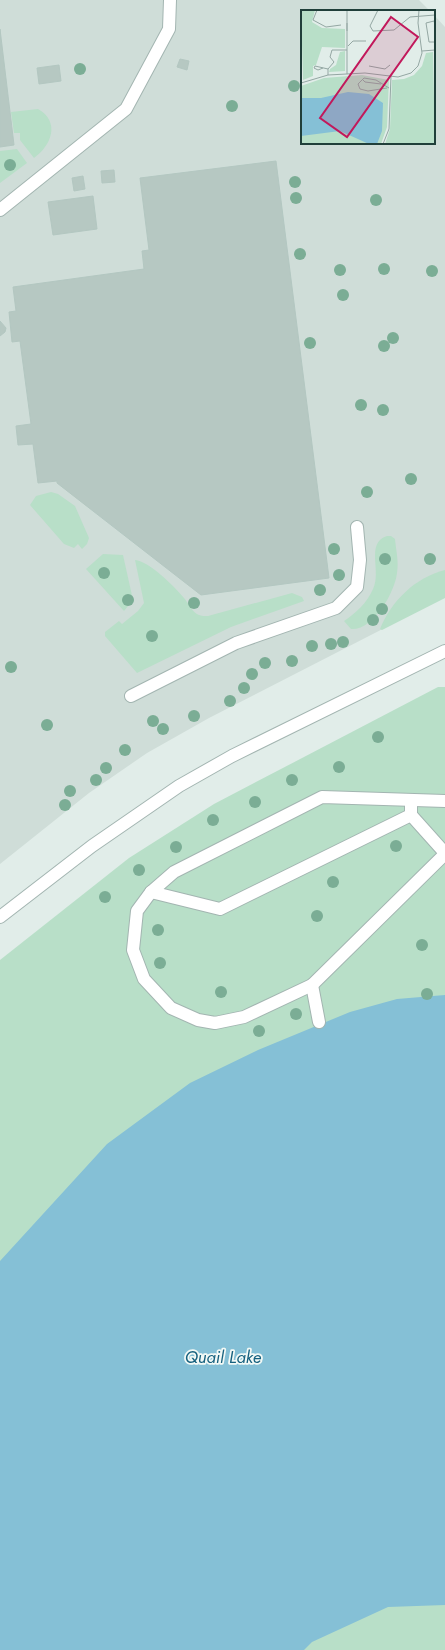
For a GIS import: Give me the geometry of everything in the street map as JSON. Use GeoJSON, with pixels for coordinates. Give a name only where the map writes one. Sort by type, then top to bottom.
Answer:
{"type":"FeatureCollection","features":[{"type":"Feature","properties":{"kind":"street"},"geometry":{"type":"LineString","coordinates":[[0,210],[126,109],[170,29],[170,0]]}},
{"type":"Feature","properties":{"kind":"street"},"geometry":{"type":"LineString","coordinates":[[132,696],[236,643],[336,608],[357,587],[360,560],[357,527]]}},
{"type":"Feature","properties":{"kind":"street"},"geometry":{"type":"LineString","coordinates":[[0,917],[92,846],[179,786],[239,753],[445,651]]}},
{"type":"Feature","properties":{"kind":"street"},"geometry":{"type":"LineString","coordinates":[[411,800],[411,815],[445,854],[312,985],[244,1017],[215,1023],[198,1020],[171,1008],[144,980],[133,950],[137,911],[151,892],[174,872],[322,797],[445,801]]}},
{"type":"Feature","properties":{"kind":"street"},"geometry":{"type":"LineString","coordinates":[[151,892],[220,909],[411,815]]}},
{"type":"Feature","properties":{"kind":"street"},"geometry":{"type":"LineString","coordinates":[[312,985],[319,1022]]}},
{"type":"Feature","properties":{"kind":"shaded area"},"geometry":{"type":"Polygon","coordinates":[[[0,0],[419,0],[429,10],[301,10],[301,144],[435,144],[435,16],[445,27],[445,597],[209,718],[147,753],[89,793],[0,864],[0,0]]]}},
{"type":"Feature","properties":{"kind":"green space"},"geometry":{"type":"Polygon","coordinates":[[[38,109],[45,114],[49,120],[51,134],[45,147],[34,158],[20,140],[20,133],[14,133],[11,112],[38,109]]]}},
{"type":"Feature","properties":{"kind":"green space"},"geometry":{"type":"Polygon","coordinates":[[[17,149],[27,163],[0,183],[0,151],[17,149]]]}},
{"type":"Feature","properties":{"kind":"green space"},"geometry":{"type":"Polygon","coordinates":[[[51,492],[58,494],[75,506],[89,538],[87,544],[82,549],[78,544],[74,548],[64,544],[30,505],[36,496],[51,492]]]}},
{"type":"Feature","properties":{"kind":"green space"},"geometry":{"type":"Polygon","coordinates":[[[387,536],[391,536],[395,539],[398,565],[392,590],[382,609],[375,617],[367,624],[359,628],[351,629],[344,621],[361,607],[371,594],[376,574],[375,551],[380,540],[387,536]]]}},
{"type":"Feature","properties":{"kind":"green space"},"geometry":{"type":"Polygon","coordinates":[[[103,554],[123,555],[133,600],[124,611],[86,569],[103,554]]]}},
{"type":"Feature","properties":{"kind":"green space"},"geometry":{"type":"Polygon","coordinates":[[[135,560],[141,561],[161,575],[180,593],[194,612],[201,616],[208,616],[292,593],[302,597],[304,601],[231,627],[137,673],[105,636],[105,632],[119,621],[122,624],[138,611],[144,603],[135,560]]]}},
{"type":"Feature","properties":{"kind":"green space"},"geometry":{"type":"Polygon","coordinates":[[[445,570],[445,598],[382,630],[380,629],[391,609],[406,592],[424,578],[445,570]]]}},
{"type":"Feature","properties":{"kind":"green space","name":"Quail Lake"},"geometry":{"type":"Polygon","coordinates":[[[438,687],[445,687],[445,1650],[0,1650],[0,960],[129,858],[214,804],[438,687]]]}},
{"type":"Feature","properties":{"kind":"water","name":"Quail Lake"},"geometry":{"type":"Polygon","coordinates":[[[445,995],[445,1605],[388,1607],[312,1642],[304,1650],[0,1650],[0,1261],[107,1144],[190,1083],[258,1050],[350,1012],[397,999],[445,995]]]}},
{"type":"Feature","properties":{"kind":"building"},"geometry":{"type":"Polygon","coordinates":[[[0,29],[14,145],[0,147],[0,29]]]}},
{"type":"Feature","properties":{"kind":"building"},"geometry":{"type":"Polygon","coordinates":[[[180,59],[189,61],[187,70],[177,67],[180,59]]]}},
{"type":"Feature","properties":{"kind":"building"},"geometry":{"type":"Polygon","coordinates":[[[59,65],[61,81],[39,84],[37,68],[59,65]]]}},
{"type":"Feature","properties":{"kind":"building"},"geometry":{"type":"Polygon","coordinates":[[[276,161],[329,578],[201,595],[57,483],[57,481],[38,483],[33,444],[18,445],[16,426],[31,424],[20,341],[12,342],[9,312],[16,311],[13,287],[144,269],[142,251],[149,250],[140,178],[276,161]]]}},
{"type":"Feature","properties":{"kind":"building"},"geometry":{"type":"Polygon","coordinates":[[[114,170],[115,182],[102,183],[101,171],[114,170]]]}},
{"type":"Feature","properties":{"kind":"building"},"geometry":{"type":"Polygon","coordinates":[[[83,176],[85,189],[74,191],[72,178],[83,176]]]}},
{"type":"Feature","properties":{"kind":"building"},"geometry":{"type":"Polygon","coordinates":[[[93,196],[97,229],[53,235],[48,202],[93,196]]]}},
{"type":"Feature","properties":{"kind":"building"},"geometry":{"type":"Polygon","coordinates":[[[0,321],[6,328],[5,332],[0,336],[0,321]]]}}]}
